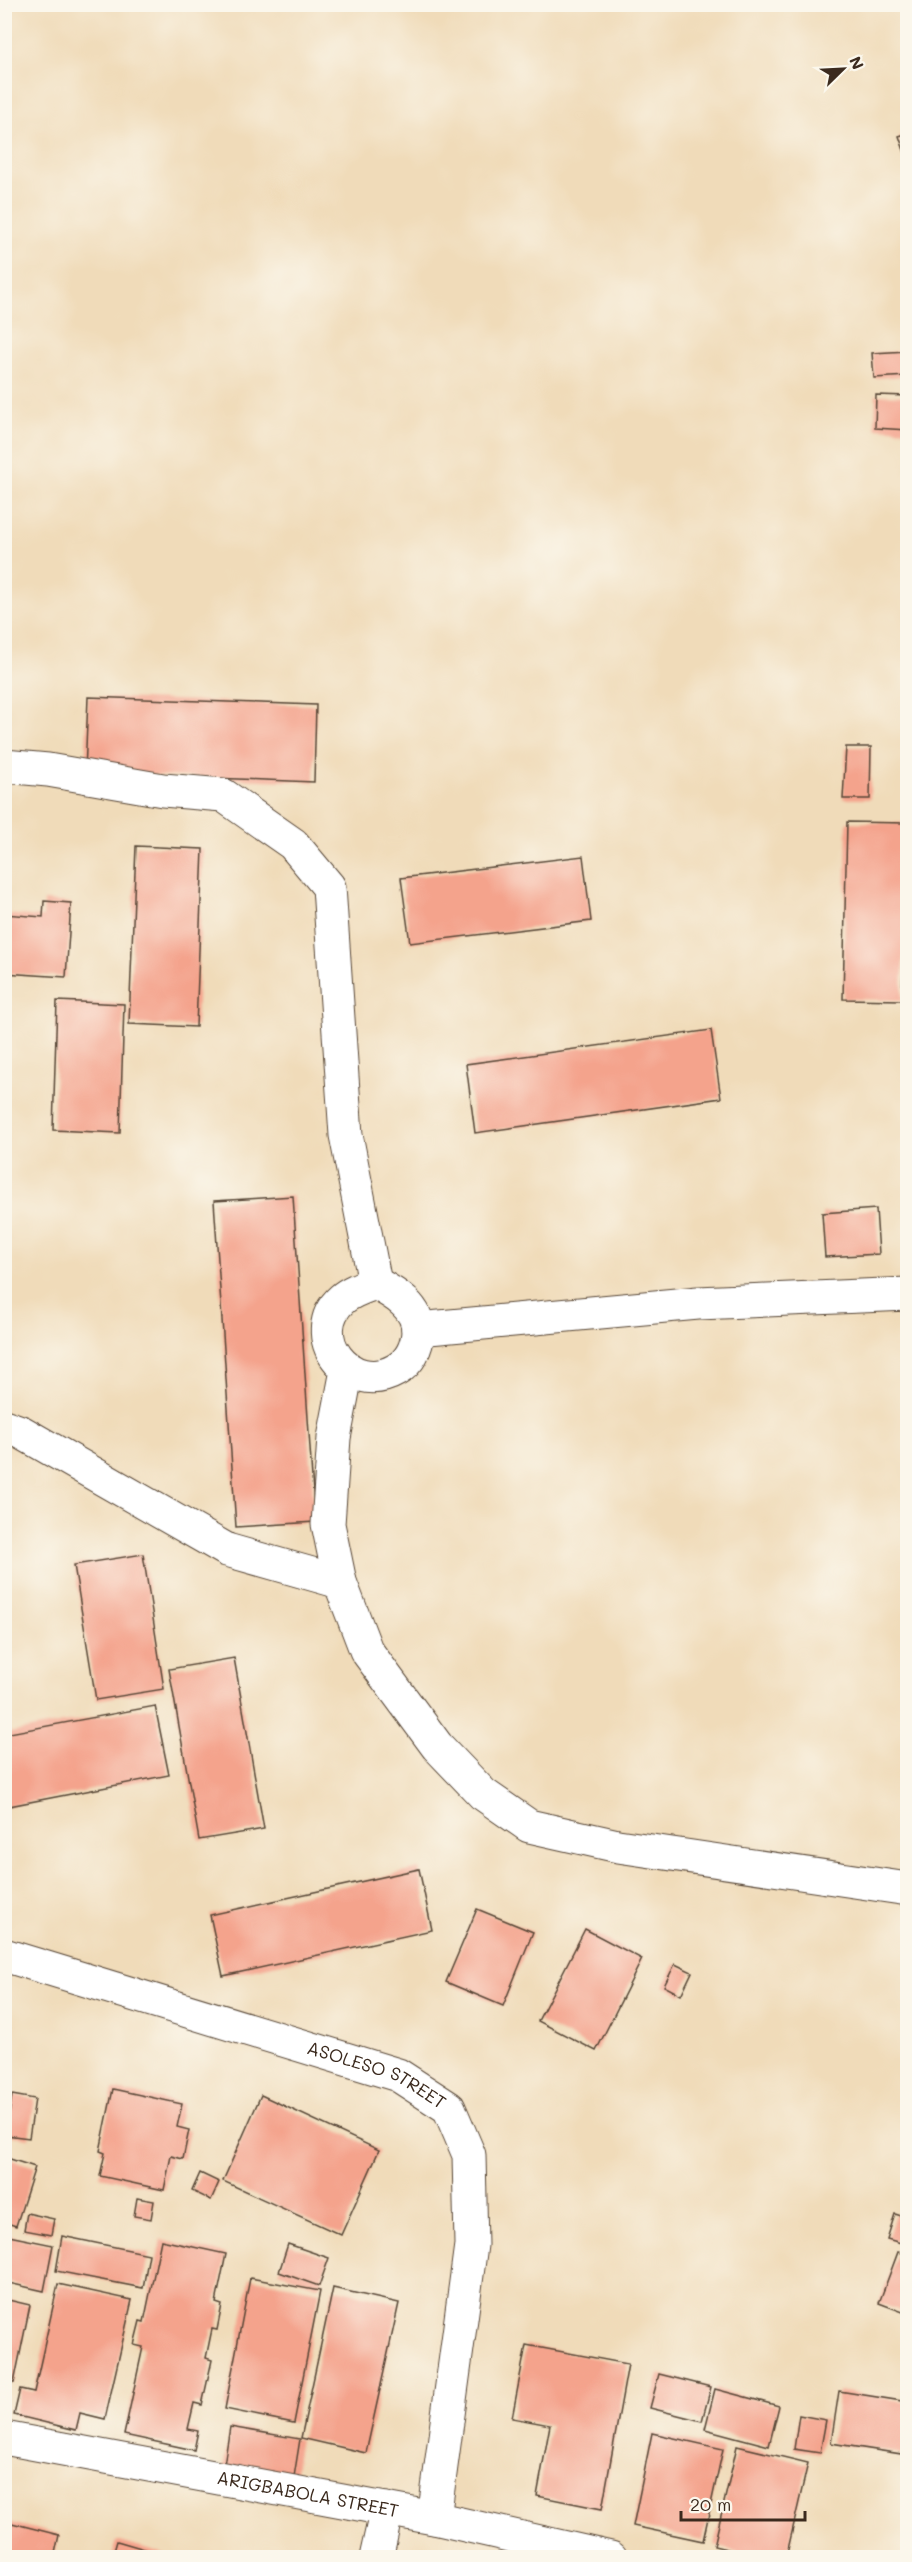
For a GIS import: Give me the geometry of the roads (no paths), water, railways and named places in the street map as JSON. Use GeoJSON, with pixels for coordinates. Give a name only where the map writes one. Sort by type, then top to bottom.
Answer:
{"type":"FeatureCollection","features":[{"type":"Feature","properties":{"kind":"street"},"geometry":{"type":"LineString","coordinates":[[4,766],[48,770],[163,790],[223,795],[293,844],[329,887],[346,1135],[375,1283]]}},
{"type":"Feature","properties":{"kind":"street"},"geometry":{"type":"LineString","coordinates":[[375,1283],[398,1295],[412,1310],[418,1329],[415,1349],[404,1366],[386,1376],[366,1377],[347,1370],[334,1355],[327,1336],[330,1316],[342,1299],[375,1283]]}},
{"type":"Feature","properties":{"kind":"street"},"geometry":{"type":"LineString","coordinates":[[418,1329],[698,1303],[908,1294]]}},
{"type":"Feature","properties":{"kind":"street"},"geometry":{"type":"LineString","coordinates":[[347,1370],[334,1438],[328,1524],[340,1582],[366,1650],[437,1746],[483,1794],[529,1826],[618,1846],[908,1889]]}},
{"type":"Feature","properties":{"kind":"street"},"geometry":{"type":"LineString","coordinates":[[4,1426],[21,1432],[227,1550],[340,1582]]}},
{"type":"Feature","properties":{"kind":"street","name":"ASOLESO STREET"},"geometry":{"type":"LineString","coordinates":[[4,1955],[398,2074],[449,2108],[469,2156],[471,2245],[434,2518]]}},
{"type":"Feature","properties":{"kind":"street","name":"ARIGBABOLA STREET"},"geometry":{"type":"LineString","coordinates":[[4,2438],[434,2518],[611,2558]]}},
{"type":"Feature","properties":{"kind":"street"},"geometry":{"type":"LineString","coordinates":[[376,2558],[387,2509]]}}]}
